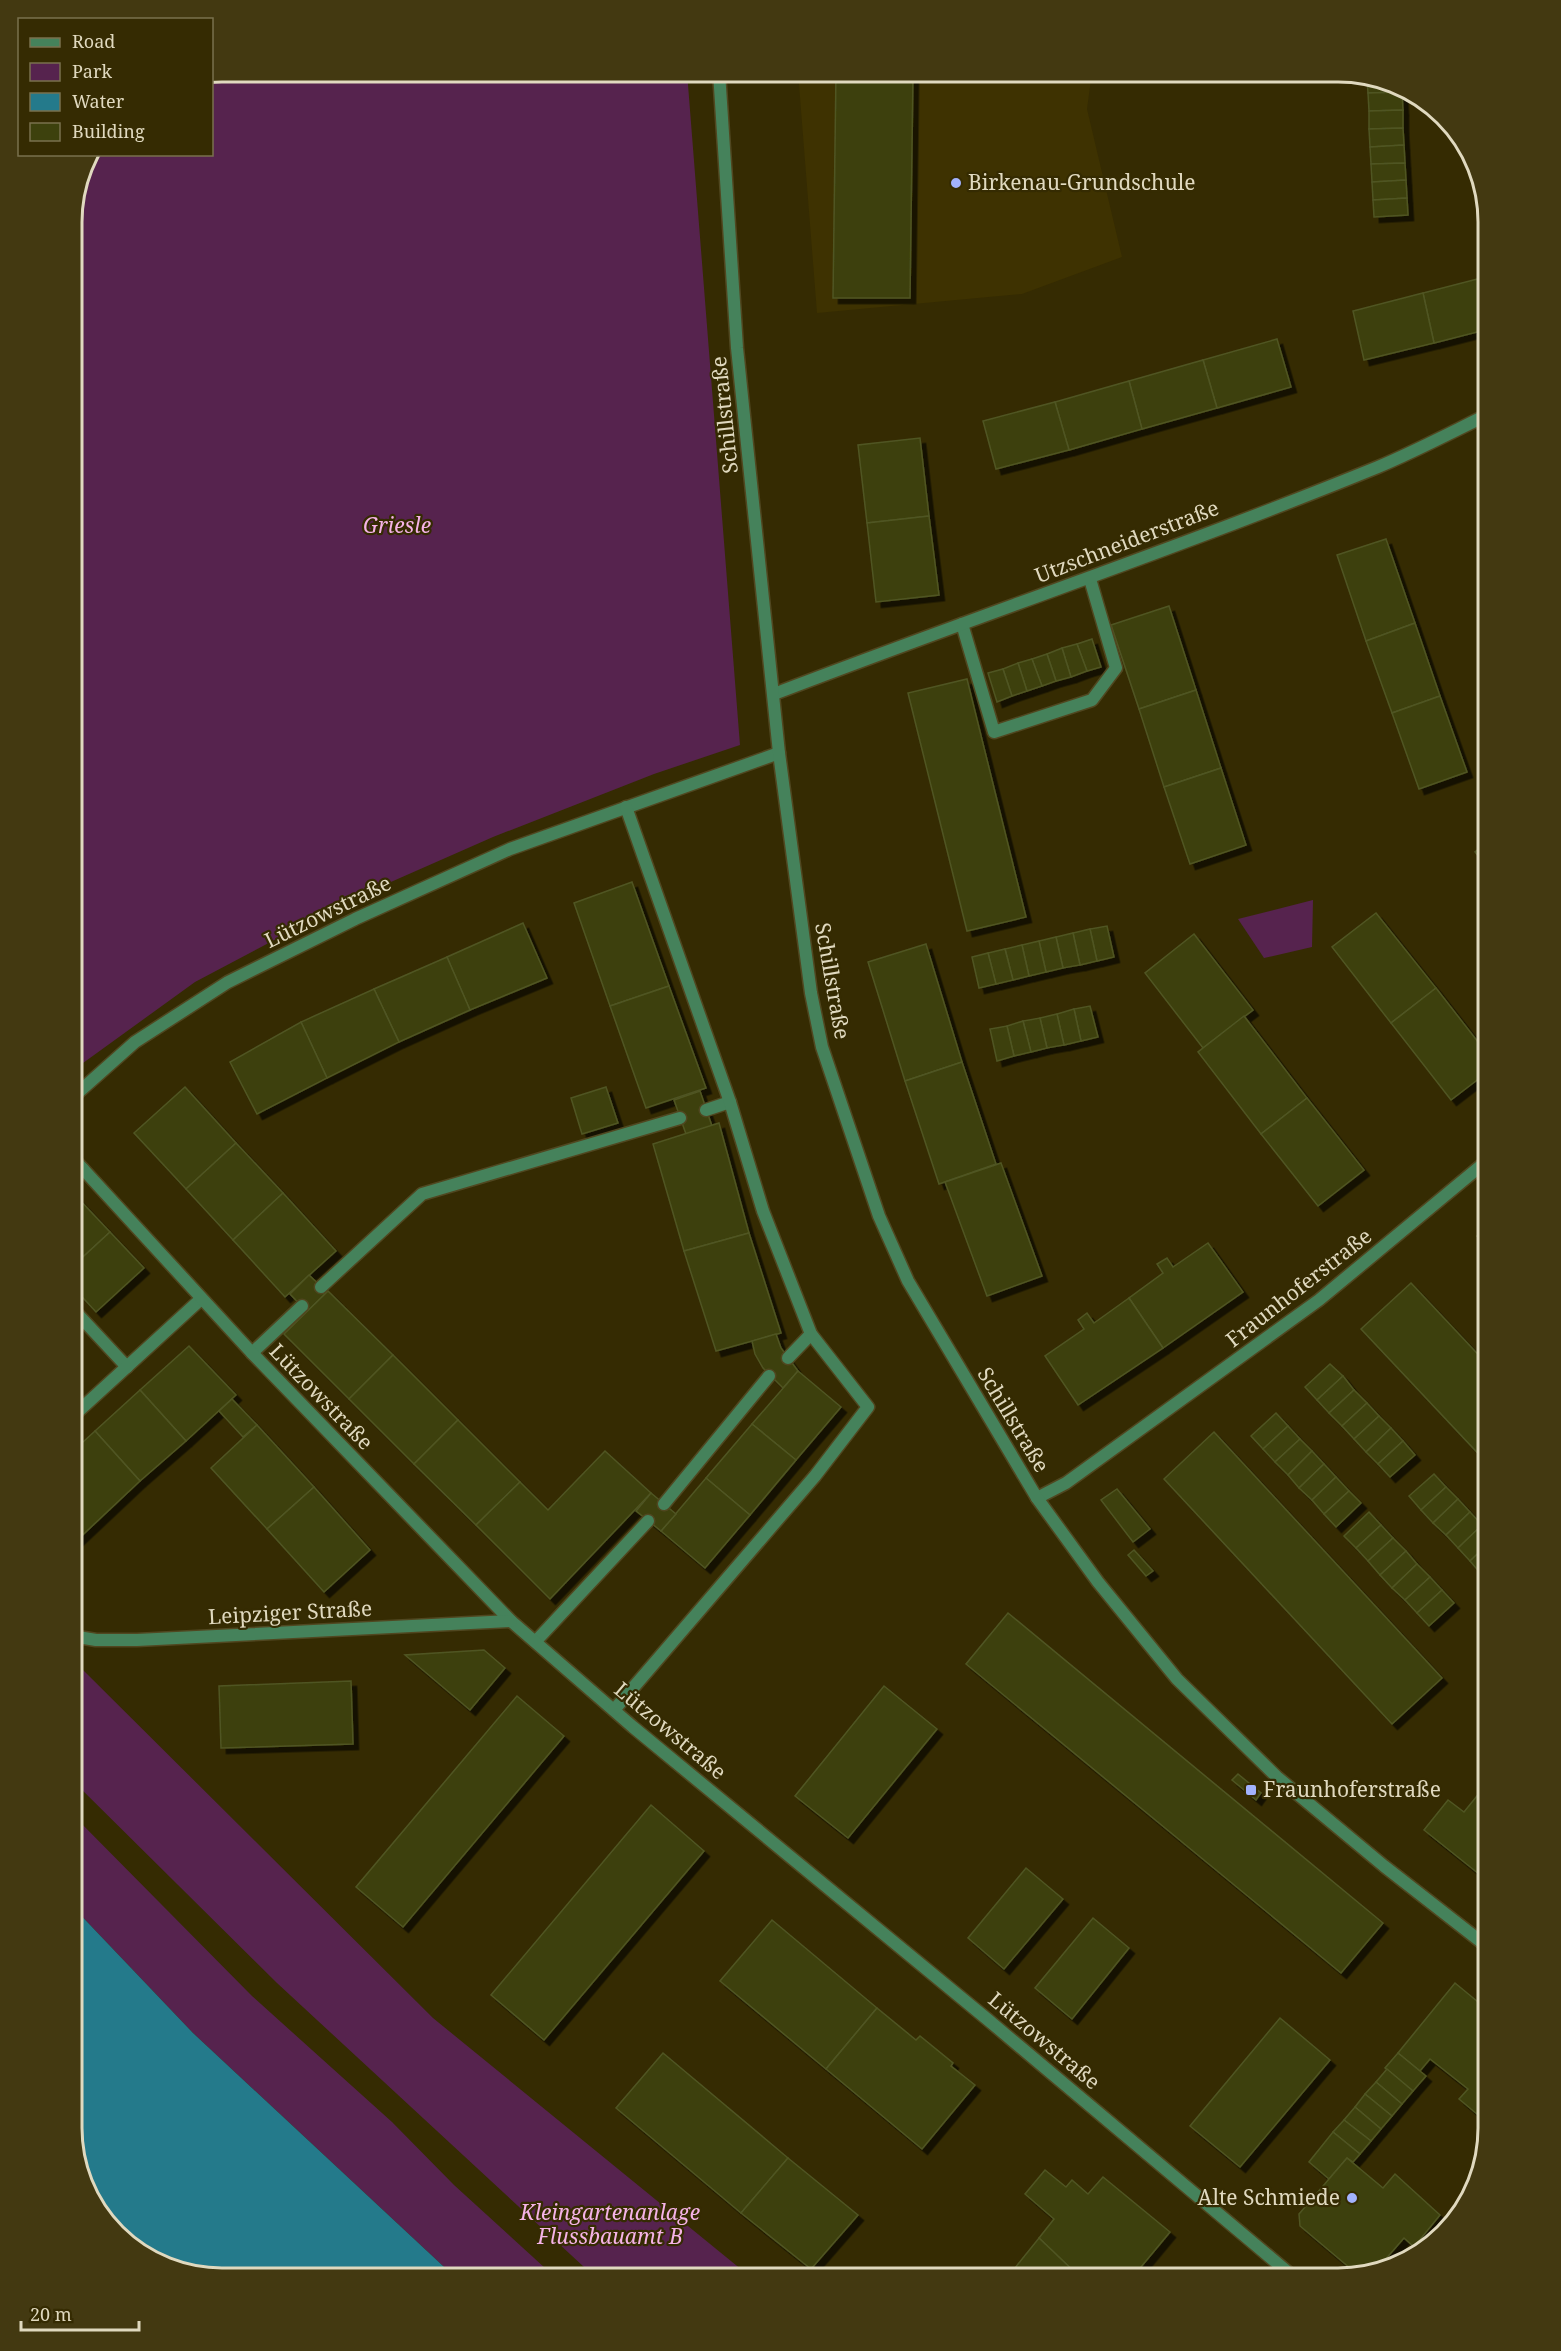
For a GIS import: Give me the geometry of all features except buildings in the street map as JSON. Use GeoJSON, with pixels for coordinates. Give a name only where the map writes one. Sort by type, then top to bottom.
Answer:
{"type":"FeatureCollection","features":[{"type":"Feature","properties":{"kind":"street","name":"Schillstraße"},"geometry":{"type":"LineString","coordinates":[[720,83],[737,348],[779,753],[811,993],[822,1047],[879,1216],[908,1281],[1037,1498],[1098,1582],[1178,1680],[1277,1777],[1478,1939]]}},
{"type":"Feature","properties":{"kind":"street","name":"Utzschneiderstraße"},"geometry":{"type":"LineString","coordinates":[[774,694],[1090,579],[1380,466],[1478,419]]}},
{"type":"Feature","properties":{"kind":"street"},"geometry":{"type":"LineString","coordinates":[[962,624],[994,732],[1092,700],[1116,668],[1090,579]]}},
{"type":"Feature","properties":{"kind":"street"},"geometry":{"type":"LineString","coordinates":[[614,1710],[815,1476],[868,1407],[811,1334],[763,1210],[730,1102],[626,807],[779,753]]}},
{"type":"Feature","properties":{"kind":"street","name":"Lützowstraße"},"geometry":{"type":"LineString","coordinates":[[83,1089],[135,1042],[228,982],[355,919],[510,849],[626,807]]}},
{"type":"Feature","properties":{"kind":"street"},"geometry":{"type":"LineString","coordinates":[[706,1110],[730,1102]]}},
{"type":"Feature","properties":{"kind":"street"},"geometry":{"type":"LineString","coordinates":[[321,1287],[422,1194],[680,1118]]}},
{"type":"Feature","properties":{"kind":"street","name":"Fraunhoferstraße"},"geometry":{"type":"LineString","coordinates":[[1037,1498],[1066,1483],[1268,1338],[1328,1292],[1478,1168]]}},
{"type":"Feature","properties":{"kind":"street","name":"Lützowstraße"},"geometry":{"type":"LineString","coordinates":[[83,1169],[252,1353],[511,1621],[633,1727],[1038,2061],[1283,2268]]}},
{"type":"Feature","properties":{"kind":"street"},"geometry":{"type":"LineString","coordinates":[[82,1408],[201,1299]]}},
{"type":"Feature","properties":{"kind":"street"},"geometry":{"type":"LineString","coordinates":[[252,1353],[302,1306]]}},
{"type":"Feature","properties":{"kind":"street"},"geometry":{"type":"LineString","coordinates":[[82,1319],[127,1367]]}},
{"type":"Feature","properties":{"kind":"street"},"geometry":{"type":"LineString","coordinates":[[788,1358],[811,1334]]}},
{"type":"Feature","properties":{"kind":"street"},"geometry":{"type":"LineString","coordinates":[[664,1504],[769,1376]]}},
{"type":"Feature","properties":{"kind":"street"},"geometry":{"type":"LineString","coordinates":[[536,1641],[648,1521]]}},
{"type":"Feature","properties":{"kind":"street","name":"Leipziger Straße"},"geometry":{"type":"LineString","coordinates":[[82,1638],[137,1640],[511,1621]]}},
{"type":"Feature","properties":{"kind":"shaded area","name":"Birkenau-Grundschule"},"geometry":{"type":"Polygon","coordinates":[[[799,83],[1091,83],[1087,109],[1122,257],[1022,294],[817,313],[799,83]]]}},
{"type":"Feature","properties":{"kind":"green space","name":"Griesle"},"geometry":{"type":"Polygon","coordinates":[[[213,83],[688,83],[740,745],[654,774],[493,837],[350,900],[195,982],[83,1063],[83,213],[87,186],[97,160],[99,156],[213,156],[213,83]]]}},
{"type":"Feature","properties":{"kind":"green space"},"geometry":{"type":"Polygon","coordinates":[[[1313,900],[1312,947],[1264,958],[1238,919],[1313,900]]]}},
{"type":"Feature","properties":{"kind":"green space","name":"Kleingartenanlage Flussbauamt B"},"geometry":{"type":"Polygon","coordinates":[[[82,1669],[433,2018],[740,2268],[585,2268],[277,1983],[82,1790],[82,1669]]]}},
{"type":"Feature","properties":{"kind":"green space"},"geometry":{"type":"Polygon","coordinates":[[[82,1824],[252,1996],[392,2122],[454,2185],[545,2268],[445,2268],[193,2033],[82,1917],[82,1824]]]}},
{"type":"Feature","properties":{"kind":"water"},"geometry":{"type":"Polygon","coordinates":[[[82,1917],[193,2033],[445,2268],[213,2268],[195,2266],[152,2250],[123,2228],[101,2199],[87,2165],[84,2147],[82,2129],[82,1917]]]}},
{"type":"Feature","properties":{"kind":"place","name":"Birkenau-Grundschule"},"geometry":{"type":"Point","coordinates":[956,183]}},
{"type":"Feature","properties":{"kind":"place","name":"Fraunhoferstraße"},"geometry":{"type":"Point","coordinates":[1251,1790]}},
{"type":"Feature","properties":{"kind":"place","name":"Alte Schmiede"},"geometry":{"type":"Point","coordinates":[1352,2198]}}]}
